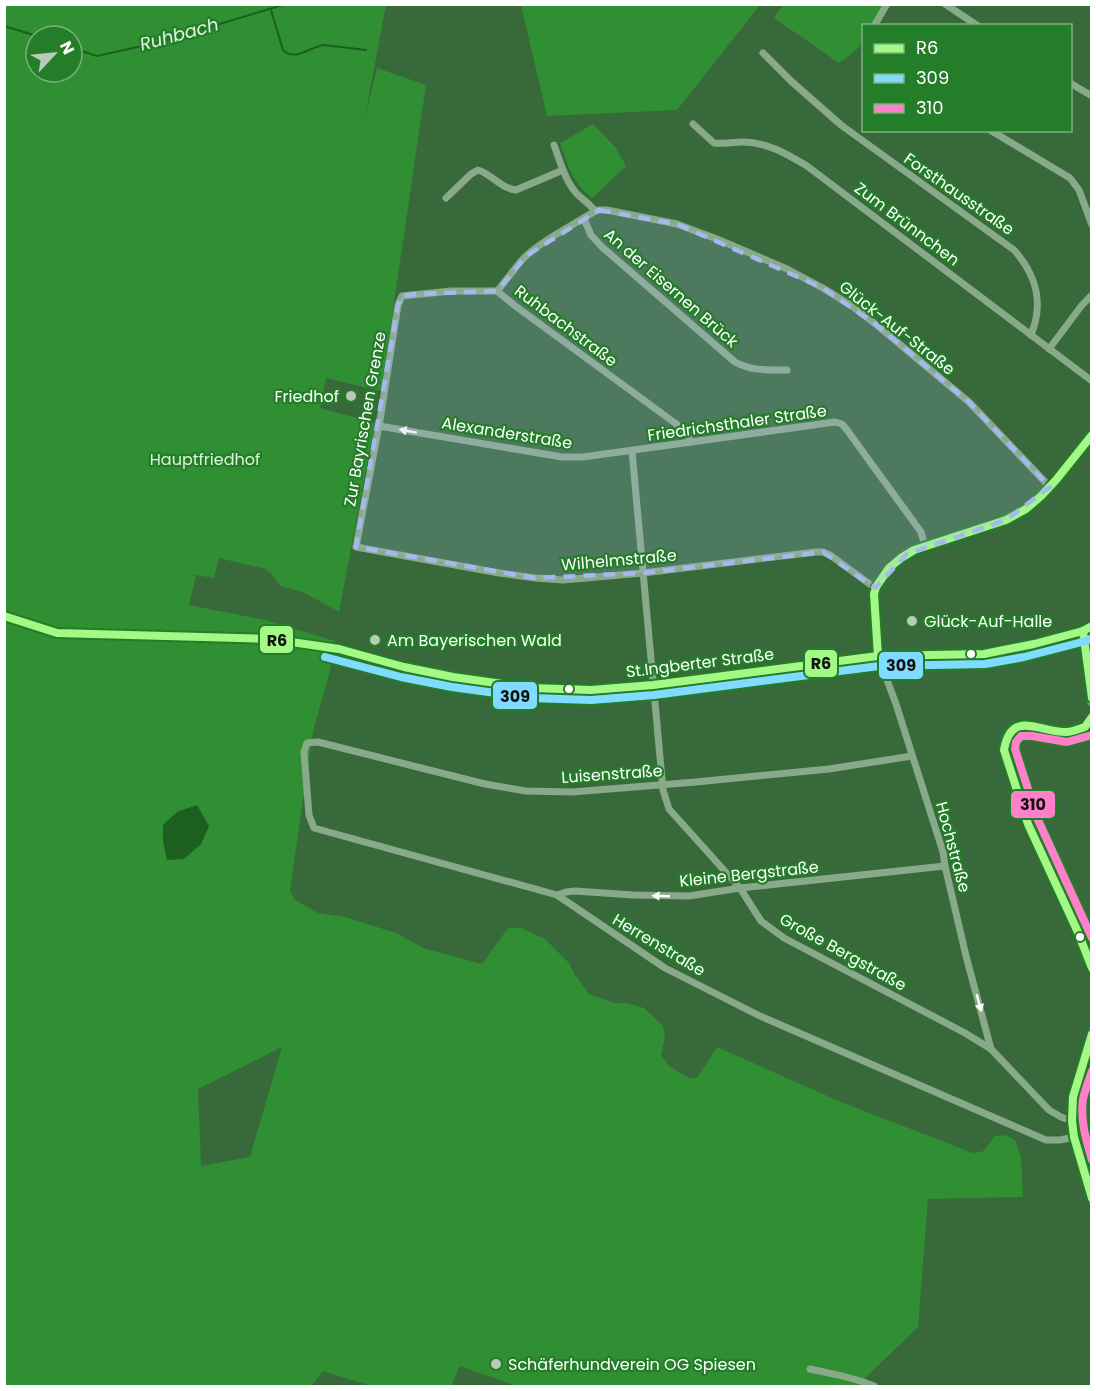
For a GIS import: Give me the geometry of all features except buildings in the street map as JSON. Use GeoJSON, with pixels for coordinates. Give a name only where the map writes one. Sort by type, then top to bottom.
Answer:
{"type":"FeatureCollection","features":[{"type":"Feature","properties":{"kind":"main road","name":"St.Ingberter Straße"},"geometry":{"type":"LineString","coordinates":[[4,616],[57,633],[270,639],[312,644],[430,673],[532,688],[591,690],[653,685],[878,656],[991,653],[1087,629]]}},
{"type":"Feature","properties":{"kind":"main road"},"geometry":{"type":"LineString","coordinates":[[1087,629],[1092,702]]}},
{"type":"Feature","properties":{"kind":"main road"},"geometry":{"type":"LineString","coordinates":[[1092,716],[1085,727],[1067,732],[1019,726],[1012,729],[1006,738],[1004,750],[1028,825],[1077,930],[1092,969]]}},
{"type":"Feature","properties":{"kind":"main road"},"geometry":{"type":"LineString","coordinates":[[1092,1032],[1073,1097],[1072,1121],[1074,1137],[1092,1200]]}},
{"type":"Feature","properties":{"kind":"street"},"geometry":{"type":"LineString","coordinates":[[875,24],[887,4]]}},
{"type":"Feature","properties":{"kind":"street"},"geometry":{"type":"LineString","coordinates":[[945,4],[975,24]]}},
{"type":"Feature","properties":{"kind":"street","name":"Forsthausstraße"},"geometry":{"type":"LineString","coordinates":[[763,53],[841,125],[1014,250],[1030,271],[1037,296],[1038,310],[1031,335]]}},
{"type":"Feature","properties":{"kind":"street"},"geometry":{"type":"LineString","coordinates":[[1072,84],[1092,96]]}},
{"type":"Feature","properties":{"kind":"street","name":"Zum Brünnchen"},"geometry":{"type":"LineString","coordinates":[[693,124],[714,143],[741,142],[764,145],[783,151],[807,166],[1092,381]]}},
{"type":"Feature","properties":{"kind":"street"},"geometry":{"type":"LineString","coordinates":[[993,132],[1070,178],[1079,190],[1092,225]]}},
{"type":"Feature","properties":{"kind":"street"},"geometry":{"type":"LineString","coordinates":[[554,145],[570,183],[595,212]]}},
{"type":"Feature","properties":{"kind":"street"},"geometry":{"type":"LineString","coordinates":[[446,198],[478,170],[486,173],[498,184],[516,190],[563,170]]}},
{"type":"Feature","properties":{"kind":"street","name":"Glück-Auf-Straße"},"geometry":{"type":"LineString","coordinates":[[595,212],[607,210],[677,224],[777,265],[823,288],[878,326],[969,402],[1050,487]]}},
{"type":"Feature","properties":{"kind":"street","name":"An der Eisernen Brück"},"geometry":{"type":"LineString","coordinates":[[497,291],[526,256],[555,235],[595,212]]}},
{"type":"Feature","properties":{"kind":"street","name":"An der Eisernen Brück"},"geometry":{"type":"LineString","coordinates":[[584,219],[591,235],[602,247],[735,362],[752,369],[787,370]]}},
{"type":"Feature","properties":{"kind":"street","name":"Ruhbachstraße"},"geometry":{"type":"LineString","coordinates":[[402,296],[451,291],[497,291],[679,426],[691,442]]}},
{"type":"Feature","properties":{"kind":"street"},"geometry":{"type":"LineString","coordinates":[[1049,349],[1092,295]]}},
{"type":"Feature","properties":{"kind":"street","name":"Zur Bayrischen Grenze"},"geometry":{"type":"LineString","coordinates":[[356,547],[379,426],[398,305],[402,296]]}},
{"type":"Feature","properties":{"kind":"street","name":"Friedrichsthaler Straße"},"geometry":{"type":"LineString","coordinates":[[632,451],[827,422],[842,424],[921,532],[926,546]]}},
{"type":"Feature","properties":{"kind":"street","name":"Alexanderstraße"},"geometry":{"type":"LineString","coordinates":[[379,426],[562,457],[632,451]]}},
{"type":"Feature","properties":{"kind":"street"},"geometry":{"type":"LineString","coordinates":[[875,588],[880,579],[900,559],[914,550],[1006,520],[1036,501],[1092,434]]}},
{"type":"Feature","properties":{"kind":"street","name":"Große Bergstraße"},"geometry":{"type":"LineString","coordinates":[[632,451],[663,784],[669,808],[740,888],[761,921],[784,938],[965,1033],[991,1049],[1048,1110],[1072,1121]]}},
{"type":"Feature","properties":{"kind":"street","name":"Wilhelmstraße"},"geometry":{"type":"LineString","coordinates":[[356,547],[535,578],[563,580],[823,552],[875,588]]}},
{"type":"Feature","properties":{"kind":"street","name":"Hochstraße"},"geometry":{"type":"LineString","coordinates":[[875,588],[878,656],[896,704],[943,852],[966,956],[991,1049]]}},
{"type":"Feature","properties":{"kind":"street"},"geometry":{"type":"LineString","coordinates":[[1085,727],[1092,738]]}},
{"type":"Feature","properties":{"kind":"street","name":"Luisenstraße"},"geometry":{"type":"LineString","coordinates":[[318,742],[485,784],[526,791],[572,792],[623,789],[829,769],[912,756]]}},
{"type":"Feature","properties":{"kind":"street","name":"Herrenstraße"},"geometry":{"type":"LineString","coordinates":[[318,742],[307,743],[304,752],[309,815],[314,828],[557,895],[664,968],[760,1016],[1046,1140],[1074,1137]]}},
{"type":"Feature","properties":{"kind":"street","name":"Kleine Bergstraße"},"geometry":{"type":"LineString","coordinates":[[557,895],[566,891],[575,891],[688,896],[740,888],[945,866]]}},
{"type":"Feature","properties":{"kind":"street"},"geometry":{"type":"LineString","coordinates":[[810,1370],[861,1380],[874,1386]]}},
{"type":"Feature","properties":{"kind":"highlighted area"},"geometry":{"type":"Polygon","coordinates":[[[599,210],[677,224],[823,288],[878,326],[969,402],[1050,487],[1006,520],[907,554],[875,588],[823,552],[643,573],[535,578],[356,547],[398,305],[402,296],[415,294],[497,291],[526,256],[599,210]]]}},
{"type":"Feature","properties":{"kind":"green space"},"geometry":{"type":"Polygon","coordinates":[[[521,4],[760,5],[677,110],[547,116],[521,4]]]}},
{"type":"Feature","properties":{"kind":"green space","name":"Hauptfriedhof"},"geometry":{"type":"Polygon","coordinates":[[[4,5],[386,5],[364,122],[377,68],[426,85],[381,391],[326,378],[320,408],[375,423],[339,612],[303,592],[280,586],[273,575],[265,569],[219,558],[214,578],[196,575],[189,605],[265,620],[335,641],[330,671],[313,731],[290,891],[295,900],[318,913],[345,917],[396,933],[423,948],[482,964],[508,928],[521,928],[545,939],[569,963],[589,994],[614,1003],[627,1003],[644,1008],[663,1026],[665,1038],[661,1055],[670,1067],[690,1078],[697,1078],[717,1047],[841,1102],[973,1153],[984,1151],[995,1136],[1005,1135],[1015,1140],[1021,1157],[1023,1197],[928,1199],[918,1327],[857,1386],[516,1386],[460,1366],[451,1386],[371,1386],[323,1371],[311,1386],[5,1386],[4,5]],[[282,1047],[198,1089],[201,1166],[250,1157],[282,1047]]]}},
{"type":"Feature","properties":{"kind":"green space"},"geometry":{"type":"Polygon","coordinates":[[[783,5],[885,5],[873,24],[862,24],[862,39],[858,48],[839,63],[774,18],[783,5]]]}},
{"type":"Feature","properties":{"kind":"green space"},"geometry":{"type":"Polygon","coordinates":[[[593,124],[616,148],[626,166],[592,198],[575,179],[560,143],[593,124]]]}},
{"type":"Feature","properties":{"kind":"shaded area"},"geometry":{"type":"Polygon","coordinates":[[[197,805],[209,826],[201,844],[184,859],[167,860],[163,841],[163,825],[177,812],[197,805]]]}},
{"type":"Feature","properties":{"kind":"waterway","name":"Ruhbach"},"geometry":{"type":"LineString","coordinates":[[84,52],[97,56],[160,42],[286,4]]}},
{"type":"Feature","properties":{"kind":"waterway"},"geometry":{"type":"LineString","coordinates":[[271,10],[283,50],[287,53],[297,54],[324,45],[366,50]]}},
{"type":"Feature","properties":{"kind":"waterway","name":"Ruhbach"},"geometry":{"type":"LineString","coordinates":[[4,26],[24,32]]}},
{"type":"Feature","properties":{"kind":"transit line","name":"R6"},"geometry":{"type":"LineString","coordinates":[[878,656],[874,594],[889,568],[914,550],[1006,520],[1026,509],[1056,480],[1092,435]]}},
{"type":"Feature","properties":{"kind":"transit line","name":"R6"},"geometry":{"type":"LineString","coordinates":[[4,616],[57,633],[271,639],[339,649],[404,667],[453,677],[532,688],[591,690],[653,685],[878,656],[984,654],[1034,644],[1083,631],[1092,626]]}},
{"type":"Feature","properties":{"kind":"transit line","name":"R6"},"geometry":{"type":"LineString","coordinates":[[1083,631],[1092,698]]}},
{"type":"Feature","properties":{"kind":"transit line","name":"309"},"geometry":{"type":"LineString","coordinates":[[325,657],[401,677],[452,687],[531,698],[591,700],[654,695],[879,666],[985,664],[1024,657],[1092,638]]}},
{"type":"Feature","properties":{"kind":"transit line","name":"R6"},"geometry":{"type":"LineString","coordinates":[[1092,717],[1085,727],[1068,732],[1020,726],[1008,737],[1004,750],[1028,824],[1092,968]]}},
{"type":"Feature","properties":{"kind":"transit line","name":"310"},"geometry":{"type":"LineString","coordinates":[[1092,735],[1067,742],[1021,736],[1016,742],[1015,749],[1038,820],[1092,938]]}},
{"type":"Feature","properties":{"kind":"transit line","name":"R6"},"geometry":{"type":"LineString","coordinates":[[1092,1034],[1073,1097],[1072,1121],[1074,1137],[1092,1198]]}},
{"type":"Feature","properties":{"kind":"transit line","name":"310"},"geometry":{"type":"LineString","coordinates":[[1092,1071],[1082,1107],[1084,1130],[1092,1160]]}},
{"type":"Feature","properties":{"kind":"place","name":"Friedhof"},"geometry":{"type":"Point","coordinates":[351,396]}},
{"type":"Feature","properties":{"kind":"place","name":"Glück-Auf-Halle"},"geometry":{"type":"Point","coordinates":[912,621]}},
{"type":"Feature","properties":{"kind":"place","name":"Am Bayerischen Wald"},"geometry":{"type":"Point","coordinates":[375,640]}},
{"type":"Feature","properties":{"kind":"place","name":"Schäferhundverein OG Spiesen"},"geometry":{"type":"Point","coordinates":[496,1364]}}]}
